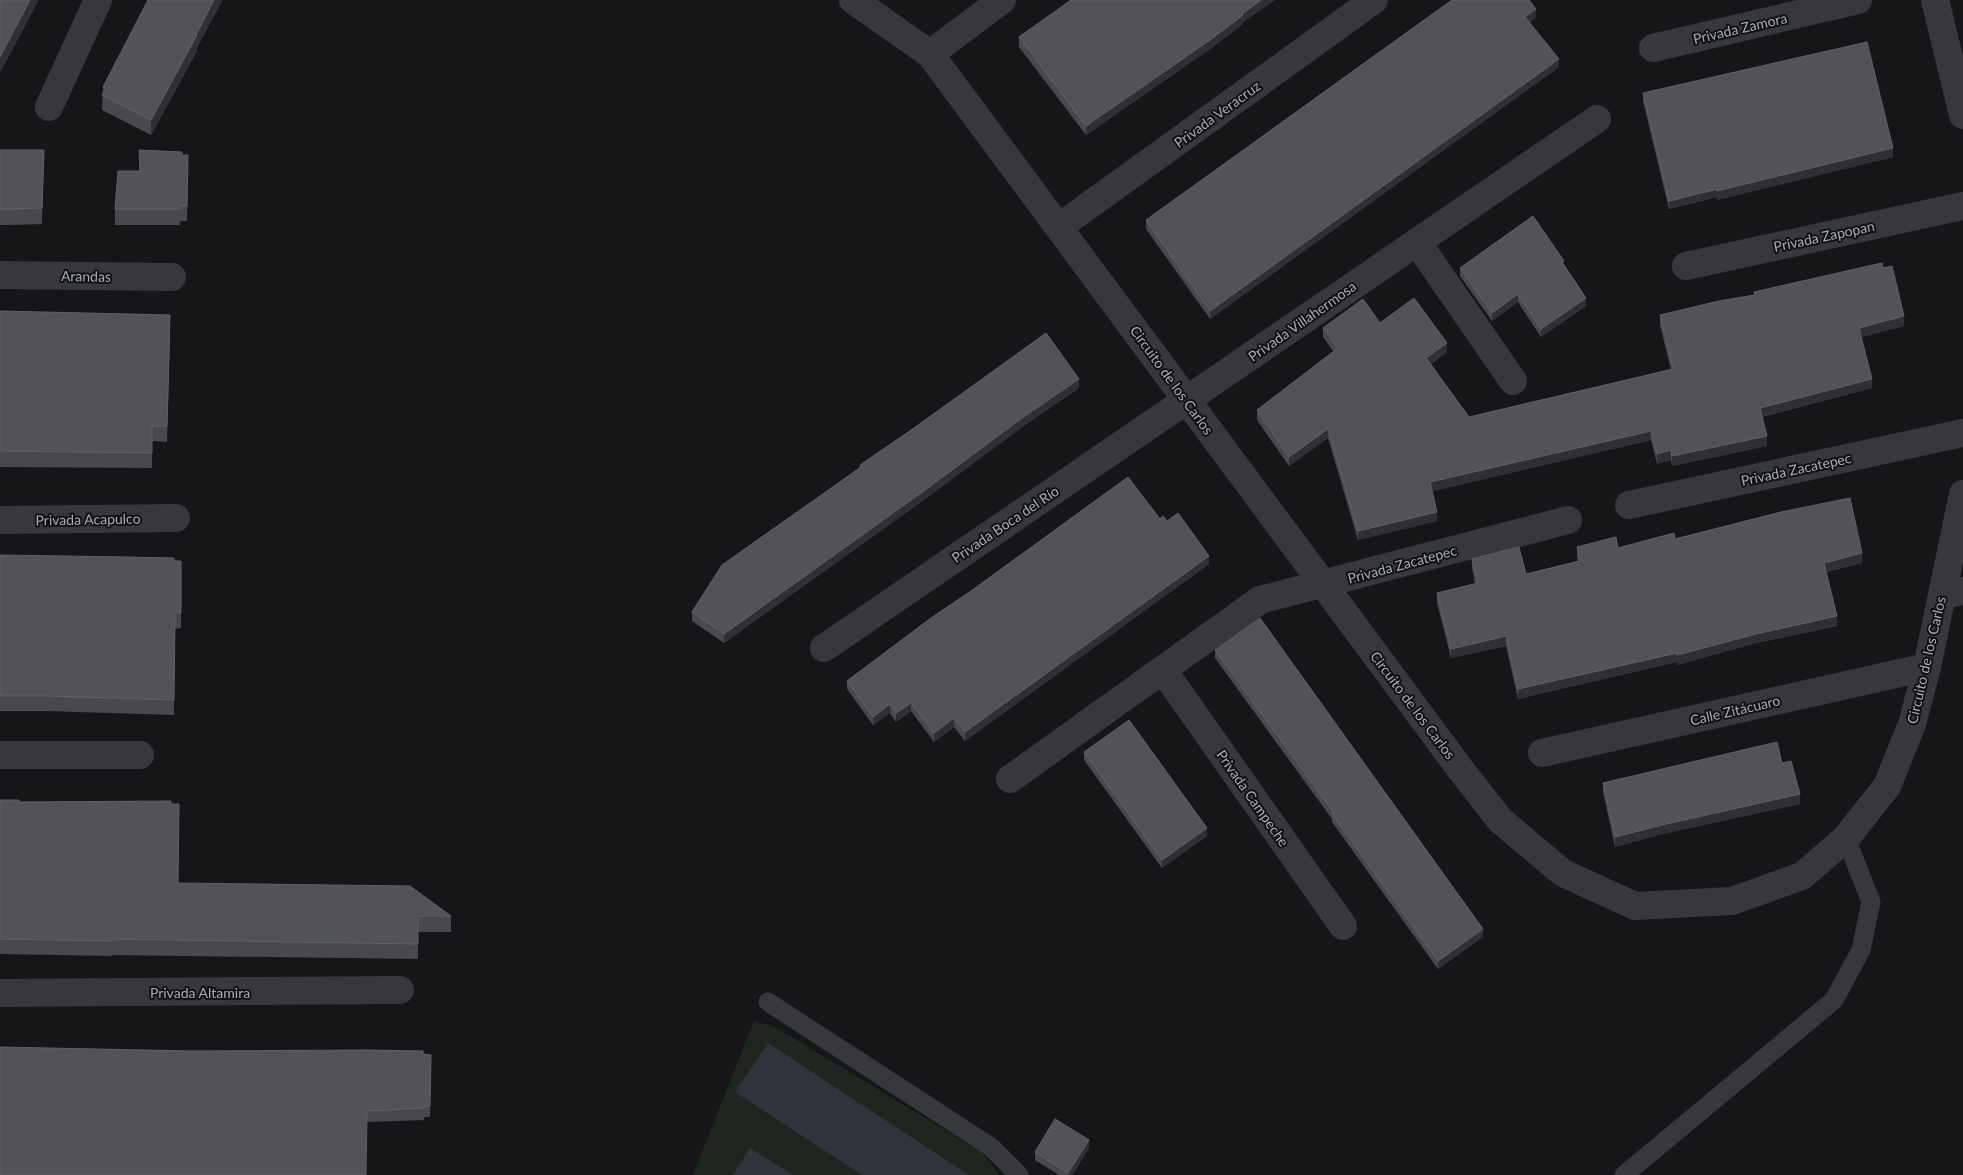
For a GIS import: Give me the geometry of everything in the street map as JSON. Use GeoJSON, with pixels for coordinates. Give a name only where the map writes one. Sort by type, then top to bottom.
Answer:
{"type":"FeatureCollection","features":[{"type":"Feature","properties":{"kind":"street"},"geometry":{"type":"LineString","coordinates":[[49,107],[98,0]]}},
{"type":"Feature","properties":{"kind":"street","name":"Circuito de los Carlos"},"geometry":{"type":"LineString","coordinates":[[853,0],[930,54],[1460,770],[1500,820],[1562,873],[1635,906],[1732,902],[1802,876],[1846,838],[1887,786],[1912,724],[1927,667],[1952,593],[1963,494]]}},
{"type":"Feature","properties":{"kind":"street"},"geometry":{"type":"LineString","coordinates":[[930,54],[1002,0]]}},
{"type":"Feature","properties":{"kind":"street","name":"Privada Veracruz"},"geometry":{"type":"LineString","coordinates":[[1059,227],[1374,0]]}},
{"type":"Feature","properties":{"kind":"street","name":"Privada Zamora"},"geometry":{"type":"LineString","coordinates":[[1652,48],[1858,0]]}},
{"type":"Feature","properties":{"kind":"street"},"geometry":{"type":"LineString","coordinates":[[1935,0],[1963,115]]}},
{"type":"Feature","properties":{"kind":"street","name":"Privada Villahermosa"},"geometry":{"type":"LineString","coordinates":[[1187,400],[1597,119]]}},
{"type":"Feature","properties":{"kind":"street","name":"Privada Zapopan"},"geometry":{"type":"LineString","coordinates":[[1686,266],[1963,206]]}},
{"type":"Feature","properties":{"kind":"street"},"geometry":{"type":"LineString","coordinates":[[1417,242],[1513,381]]}},
{"type":"Feature","properties":{"kind":"street","name":"Arandas"},"geometry":{"type":"LineString","coordinates":[[0,275],[172,277]]}},
{"type":"Feature","properties":{"kind":"street","name":"Privada Boca del Río"},"geometry":{"type":"LineString","coordinates":[[824,648],[1187,400]]}},
{"type":"Feature","properties":{"kind":"street","name":"Privada Zacatepec"},"geometry":{"type":"LineString","coordinates":[[1629,505],[1963,433]]}},
{"type":"Feature","properties":{"kind":"street","name":"Privada Acapulco"},"geometry":{"type":"LineString","coordinates":[[0,520],[176,518]]}},
{"type":"Feature","properties":{"kind":"street","name":"Privada Zacatepec"},"geometry":{"type":"LineString","coordinates":[[1324,585],[1568,520]]}},
{"type":"Feature","properties":{"kind":"street"},"geometry":{"type":"LineString","coordinates":[[1010,779],[1260,600],[1324,585]]}},
{"type":"Feature","properties":{"kind":"street","name":"Calle Zitácuaro"},"geometry":{"type":"LineString","coordinates":[[1542,754],[1927,667]]}},
{"type":"Feature","properties":{"kind":"street","name":"Privada Campeche"},"geometry":{"type":"LineString","coordinates":[[1162,670],[1343,926]]}},
{"type":"Feature","properties":{"kind":"street"},"geometry":{"type":"LineString","coordinates":[[0,755],[140,755]]}},
{"type":"Feature","properties":{"kind":"street","name":"Privada Altamira"},"geometry":{"type":"LineString","coordinates":[[0,993],[400,990]]}},
{"type":"Feature","properties":{"kind":"lane"},"geometry":{"type":"LineString","coordinates":[[1624,1175],[1834,1000],[1861,950],[1871,902],[1846,838]]}},
{"type":"Feature","properties":{"kind":"lane"},"geometry":{"type":"LineString","coordinates":[[768,1002],[991,1147],[1019,1175]]}},
{"type":"Feature","properties":{"kind":"shaded area"},"geometry":{"type":"Polygon","coordinates":[[[754,1021],[775,1027],[983,1153],[999,1175],[693,1175],[754,1021]]]}},
{"type":"Feature","properties":{"kind":"shaded area"},"geometry":{"type":"Polygon","coordinates":[[[768,1043],[969,1175],[862,1175],[735,1092],[768,1043]]]}},
{"type":"Feature","properties":{"kind":"shaded area"},"geometry":{"type":"Polygon","coordinates":[[[750,1148],[793,1175],[733,1175],[750,1148]]]}},
{"type":"Feature","properties":{"kind":"building"},"geometry":{"type":"Polygon","coordinates":[[[0,0],[30,0],[0,57],[0,0]]]}},
{"type":"Feature","properties":{"kind":"building"},"geometry":{"type":"Polygon","coordinates":[[[148,0],[214,0],[151,120],[102,95],[106,88],[103,87],[148,0]]]}},
{"type":"Feature","properties":{"kind":"building"},"geometry":{"type":"Polygon","coordinates":[[[1071,0],[1261,0],[1210,40],[1086,126],[1019,37],[1071,0]]]}},
{"type":"Feature","properties":{"kind":"building"},"geometry":{"type":"Polygon","coordinates":[[[1452,0],[1529,0],[1536,9],[1525,17],[1559,59],[1210,311],[1146,220],[1452,0]]]}},
{"type":"Feature","properties":{"kind":"building"},"geometry":{"type":"Polygon","coordinates":[[[1867,42],[1893,148],[1669,201],[1643,93],[1867,42]]]}},
{"type":"Feature","properties":{"kind":"building"},"geometry":{"type":"Polygon","coordinates":[[[0,150],[44,150],[42,208],[0,209],[0,150]]]}},
{"type":"Feature","properties":{"kind":"building"},"geometry":{"type":"Polygon","coordinates":[[[139,150],[182,152],[182,155],[188,155],[187,206],[180,206],[180,209],[115,209],[118,171],[140,171],[139,150]]]}},
{"type":"Feature","properties":{"kind":"building"},"geometry":{"type":"Polygon","coordinates":[[[1533,216],[1564,261],[1562,262],[1586,298],[1541,329],[1518,294],[1492,313],[1460,268],[1533,216]]]}},
{"type":"Feature","properties":{"kind":"building"},"geometry":{"type":"Polygon","coordinates":[[[1882,263],[1883,268],[1892,266],[1904,316],[1859,328],[1872,379],[1760,408],[1767,436],[1672,456],[1671,450],[1657,454],[1651,431],[1430,482],[1437,512],[1358,531],[1328,429],[1289,457],[1257,410],[1338,348],[1323,328],[1363,299],[1380,323],[1414,298],[1447,343],[1426,358],[1469,417],[1673,369],[1660,315],[1719,301],[1755,295],[1754,292],[1882,263]]]}},
{"type":"Feature","properties":{"kind":"building"},"geometry":{"type":"Polygon","coordinates":[[[0,311],[170,315],[167,426],[152,426],[152,453],[0,451],[0,311]]]}},
{"type":"Feature","properties":{"kind":"building"},"geometry":{"type":"Polygon","coordinates":[[[1046,333],[1079,379],[724,634],[692,612],[722,565],[1046,333]]]}},
{"type":"Feature","properties":{"kind":"building"},"geometry":{"type":"Polygon","coordinates":[[[1128,477],[1160,519],[1163,516],[1167,521],[1178,513],[1209,556],[965,732],[954,718],[934,733],[911,703],[896,713],[890,704],[873,717],[847,681],[931,618],[1128,477]]]}},
{"type":"Feature","properties":{"kind":"building"},"geometry":{"type":"Polygon","coordinates":[[[1850,498],[1862,553],[1824,563],[1837,616],[1756,634],[1677,655],[1677,653],[1518,689],[1506,636],[1451,649],[1437,593],[1478,583],[1472,559],[1519,547],[1526,574],[1580,561],[1577,547],[1616,537],[1618,548],[1674,533],[1675,539],[1781,512],[1850,498]]]}},
{"type":"Feature","properties":{"kind":"building"},"geometry":{"type":"Polygon","coordinates":[[[0,555],[174,558],[174,561],[181,561],[181,613],[175,613],[174,700],[0,696],[0,555]]]}},
{"type":"Feature","properties":{"kind":"building"},"geometry":{"type":"Polygon","coordinates":[[[1260,618],[1483,929],[1438,961],[1332,814],[1334,813],[1215,650],[1260,618]]]}},
{"type":"Feature","properties":{"kind":"building"},"geometry":{"type":"Polygon","coordinates":[[[1129,720],[1207,828],[1162,860],[1084,752],[1129,720]]]}},
{"type":"Feature","properties":{"kind":"building"},"geometry":{"type":"Polygon","coordinates":[[[1777,742],[1782,763],[1791,761],[1800,794],[1615,837],[1603,783],[1777,742]]]}},
{"type":"Feature","properties":{"kind":"building"},"geometry":{"type":"Polygon","coordinates":[[[0,800],[19,800],[19,802],[171,801],[171,804],[179,804],[178,883],[410,886],[451,916],[418,916],[418,944],[0,939],[0,800]]]}},
{"type":"Feature","properties":{"kind":"building"},"geometry":{"type":"Polygon","coordinates":[[[0,1047],[192,1051],[423,1051],[423,1054],[431,1055],[430,1106],[424,1106],[424,1108],[367,1111],[366,1175],[0,1175],[0,1047]]]}},
{"type":"Feature","properties":{"kind":"building"},"geometry":{"type":"Polygon","coordinates":[[[1055,1119],[1089,1140],[1068,1173],[1035,1152],[1055,1119]]]}}]}
